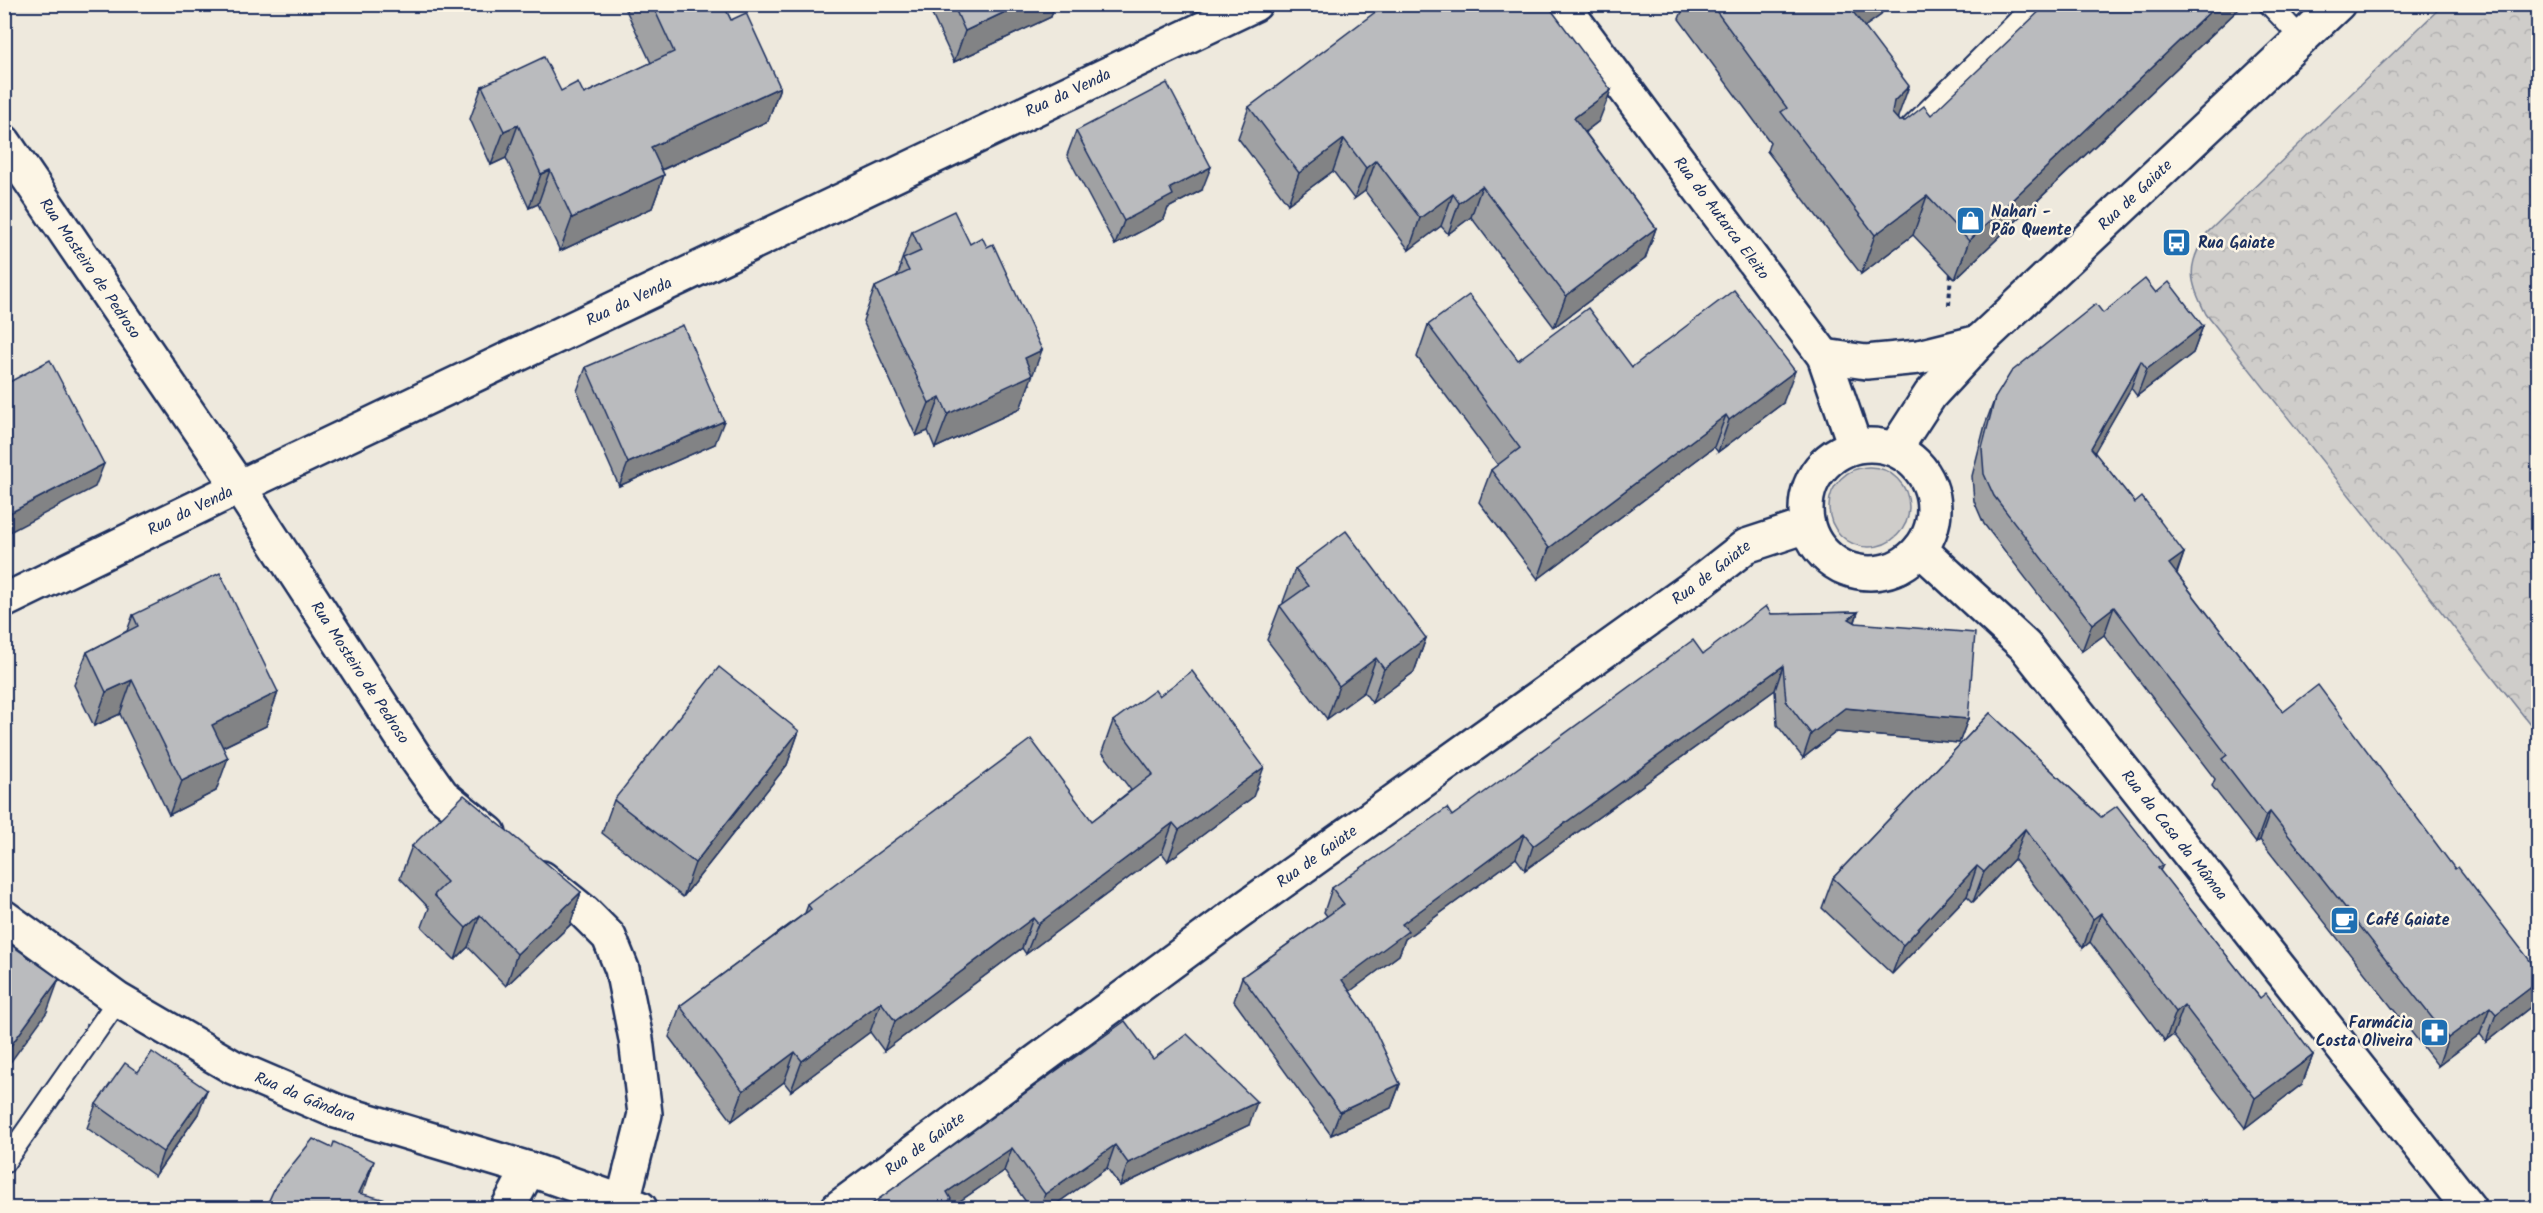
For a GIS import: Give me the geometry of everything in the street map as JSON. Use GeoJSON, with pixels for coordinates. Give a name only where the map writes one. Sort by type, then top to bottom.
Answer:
{"type":"FeatureCollection","features":[{"type":"Feature","properties":{"kind":"street","name":"Rua da Venda"},"geometry":{"type":"LineString","coordinates":[[4,602],[239,487],[1255,4]]}},
{"type":"Feature","properties":{"kind":"street","name":"Rua do Autarca Eleito"},"geometry":{"type":"LineString","coordinates":[[1562,4],[1824,356],[1855,446]]}},
{"type":"Feature","properties":{"kind":"street","name":"Rua de Gaiate"},"geometry":{"type":"LineString","coordinates":[[1895,449],[1930,395],[1979,342],[2338,4]]}},
{"type":"Feature","properties":{"kind":"street","name":"Rua Mosteiro de Pedroso"},"geometry":{"type":"LineString","coordinates":[[4,141],[239,487],[442,795],[584,912],[609,937],[622,969],[636,1039],[645,1114],[632,1205]]}},
{"type":"Feature","properties":{"kind":"street"},"geometry":{"type":"LineString","coordinates":[[1824,356],[1866,362],[1919,357],[1979,342]]}},
{"type":"Feature","properties":{"kind":"street"},"geometry":{"type":"LineString","coordinates":[[1875,445],[1895,449],[1912,459],[1924,475],[1933,494],[1934,513],[1930,532],[1920,549],[1905,563],[1886,571],[1866,573],[1846,569],[1829,559],[1816,544],[1808,526],[1806,505],[1810,485],[1821,468],[1836,454],[1855,446],[1875,445]]}},
{"type":"Feature","properties":{"kind":"street","name":"Rua de Gaiate"},"geometry":{"type":"LineString","coordinates":[[838,1209],[1238,913],[1695,586],[1746,546],[1808,526]]}},
{"type":"Feature","properties":{"kind":"street","name":"Rua da Casa da Mâmoa"},"geometry":{"type":"LineString","coordinates":[[1920,549],[2025,646],[2412,1138],[2462,1206]]}},
{"type":"Feature","properties":{"kind":"street","name":"Rua da Gândara"},"geometry":{"type":"LineString","coordinates":[[4,917],[118,1000],[233,1067],[336,1111],[529,1169],[632,1205]]}},
{"type":"Feature","properties":{"kind":"street"},"geometry":{"type":"LineString","coordinates":[[508,1209],[529,1169]]}},
{"type":"Feature","properties":{"kind":"lane"},"geometry":{"type":"LineString","coordinates":[[1897,140],[2035,4]]}},
{"type":"Feature","properties":{"kind":"lane"},"geometry":{"type":"LineString","coordinates":[[2269,4],[2302,39]]}},
{"type":"Feature","properties":{"kind":"lane"},"geometry":{"type":"LineString","coordinates":[[4,1163],[118,1000]]}},
{"type":"Feature","properties":{"kind":"path"},"geometry":{"type":"LineString","coordinates":[[1949,313],[1949,273],[1955,267]]}},
{"type":"Feature","properties":{"kind":"green space"},"geometry":{"type":"Polygon","coordinates":[[[2444,4],[2538,5],[2538,734],[2206,314],[2193,282],[2193,264],[2207,233],[2444,4]]]}},
{"type":"Feature","properties":{"kind":"green space"},"geometry":{"type":"Polygon","coordinates":[[[1869,467],[1884,470],[1897,479],[1906,492],[1909,507],[1906,522],[1897,535],[1884,544],[1869,547],[1854,544],[1841,535],[1832,522],[1829,507],[1832,492],[1841,479],[1854,470],[1869,467]]]}},
{"type":"Feature","properties":{"kind":"building"},"geometry":{"type":"Polygon","coordinates":[[[652,4],[723,4],[731,20],[746,13],[780,87],[651,147],[664,175],[572,218],[550,170],[541,174],[518,125],[504,131],[482,86],[544,57],[561,91],[578,82],[584,94],[674,52],[652,4]]]}},
{"type":"Feature","properties":{"kind":"building"},"geometry":{"type":"Polygon","coordinates":[[[953,4],[1022,4],[965,31],[953,4]]]}},
{"type":"Feature","properties":{"kind":"building"},"geometry":{"type":"Polygon","coordinates":[[[1386,4],[1547,4],[1611,90],[1574,118],[1656,228],[1566,296],[1482,186],[1459,203],[1453,194],[1420,218],[1376,160],[1366,168],[1344,139],[1299,173],[1249,107],[1386,4]]]}},
{"type":"Feature","properties":{"kind":"building"},"geometry":{"type":"Polygon","coordinates":[[[1711,4],[1855,4],[1850,8],[1909,86],[1894,101],[1892,113],[1899,121],[1905,121],[1924,106],[1931,115],[2047,4],[2218,4],[1969,241],[1927,196],[1875,235],[1781,112],[1787,108],[1711,4]]]}},
{"type":"Feature","properties":{"kind":"building"},"geometry":{"type":"Polygon","coordinates":[[[1167,83],[1211,167],[1170,188],[1173,195],[1124,221],[1076,131],[1167,83]]]}},
{"type":"Feature","properties":{"kind":"building"},"geometry":{"type":"Polygon","coordinates":[[[954,211],[970,244],[982,237],[987,247],[993,244],[1042,350],[1025,358],[1032,375],[948,414],[940,397],[929,403],[875,287],[909,271],[903,259],[921,251],[912,231],[954,211]]]}},
{"type":"Feature","properties":{"kind":"building"},"geometry":{"type":"Polygon","coordinates":[[[2145,279],[2156,293],[2169,282],[2203,326],[2147,369],[2141,361],[2091,448],[2135,503],[2142,497],[2184,553],[2169,564],[2283,712],[2318,685],[2455,869],[2458,867],[2538,971],[2538,982],[2496,1014],[2490,1007],[2448,1038],[2270,812],[2266,816],[2222,759],[2227,755],[2114,607],[2092,624],[1994,496],[1984,474],[1982,448],[1995,398],[2011,372],[2096,304],[2103,313],[2145,279]]]}},
{"type":"Feature","properties":{"kind":"building"},"geometry":{"type":"Polygon","coordinates":[[[1734,290],[1795,371],[1729,420],[1726,415],[1549,548],[1491,470],[1520,448],[1428,325],[1469,295],[1518,360],[1588,308],[1632,367],[1734,290]]]}},
{"type":"Feature","properties":{"kind":"building"},"geometry":{"type":"Polygon","coordinates":[[[683,325],[724,421],[628,463],[586,367],[683,325]]]}},
{"type":"Feature","properties":{"kind":"building"},"geometry":{"type":"Polygon","coordinates":[[[50,360],[104,464],[4,516],[4,385],[50,360]]]}},
{"type":"Feature","properties":{"kind":"building"},"geometry":{"type":"Polygon","coordinates":[[[1346,531],[1426,638],[1384,669],[1376,658],[1339,686],[1280,606],[1308,586],[1295,569],[1346,531]]]}},
{"type":"Feature","properties":{"kind":"building"},"geometry":{"type":"Polygon","coordinates":[[[220,573],[278,692],[212,725],[228,758],[182,781],[132,680],[106,692],[87,652],[138,626],[133,615],[220,573]]]}},
{"type":"Feature","properties":{"kind":"building"},"geometry":{"type":"Polygon","coordinates":[[[1766,606],[1771,614],[1858,612],[1849,619],[1856,623],[1975,633],[1968,719],[1845,708],[1811,734],[1786,701],[1783,666],[1533,846],[1524,834],[1402,924],[1408,931],[1342,980],[1370,1020],[1400,1084],[1340,1112],[1242,977],[1344,904],[1332,888],[1447,808],[1452,816],[1693,640],[1703,654],[1766,606]]]}},
{"type":"Feature","properties":{"kind":"building"},"geometry":{"type":"Polygon","coordinates":[[[719,667],[799,731],[695,863],[614,800],[719,667]]]}},
{"type":"Feature","properties":{"kind":"building"},"geometry":{"type":"Polygon","coordinates":[[[1192,671],[1264,767],[1179,830],[1173,823],[1038,924],[1033,918],[895,1021],[881,1002],[802,1061],[795,1052],[743,1091],[680,1006],[811,909],[808,905],[1031,739],[1092,821],[1153,774],[1113,721],[1155,690],[1159,696],[1192,671]]]}},
{"type":"Feature","properties":{"kind":"building"},"geometry":{"type":"Polygon","coordinates":[[[1990,713],[2101,817],[2117,806],[2163,865],[2158,868],[2260,998],[2266,993],[2313,1055],[2255,1098],[2184,1005],[2176,1012],[2101,913],[2093,919],[2025,829],[1984,872],[1977,866],[1903,945],[1833,878],[1990,713]]]}},
{"type":"Feature","properties":{"kind":"building"},"geometry":{"type":"Polygon","coordinates":[[[464,795],[581,892],[517,954],[480,915],[466,928],[434,895],[447,882],[412,846],[464,795]]]}},
{"type":"Feature","properties":{"kind":"building"},"geometry":{"type":"Polygon","coordinates":[[[4,940],[59,979],[4,1055],[4,940]]]}},
{"type":"Feature","properties":{"kind":"building"},"geometry":{"type":"Polygon","coordinates":[[[1125,1021],[1153,1059],[1187,1034],[1257,1102],[1128,1163],[1115,1145],[1045,1194],[1012,1148],[947,1192],[951,1199],[939,1209],[865,1209],[1125,1021]]]}},
{"type":"Feature","properties":{"kind":"building"},"geometry":{"type":"Polygon","coordinates":[[[152,1052],[207,1090],[163,1152],[96,1104],[125,1063],[138,1072],[152,1052]]]}},
{"type":"Feature","properties":{"kind":"building"},"geometry":{"type":"Polygon","coordinates":[[[313,1139],[332,1148],[334,1142],[374,1161],[359,1193],[421,1209],[265,1209],[276,1185],[313,1139]]]}},
{"type":"Feature","properties":{"kind":"place","name":"Nahari - Pão Quente"},"geometry":{"type":"Point","coordinates":[1970,221]}},
{"type":"Feature","properties":{"kind":"place","name":"Rua Gaiate"},"geometry":{"type":"Point","coordinates":[2177,243]}},
{"type":"Feature","properties":{"kind":"place","name":"Café Gaiate"},"geometry":{"type":"Point","coordinates":[2345,920]}},
{"type":"Feature","properties":{"kind":"place","name":"Farmácia Costa Oliveira"},"geometry":{"type":"Point","coordinates":[2434,1032]}}]}
